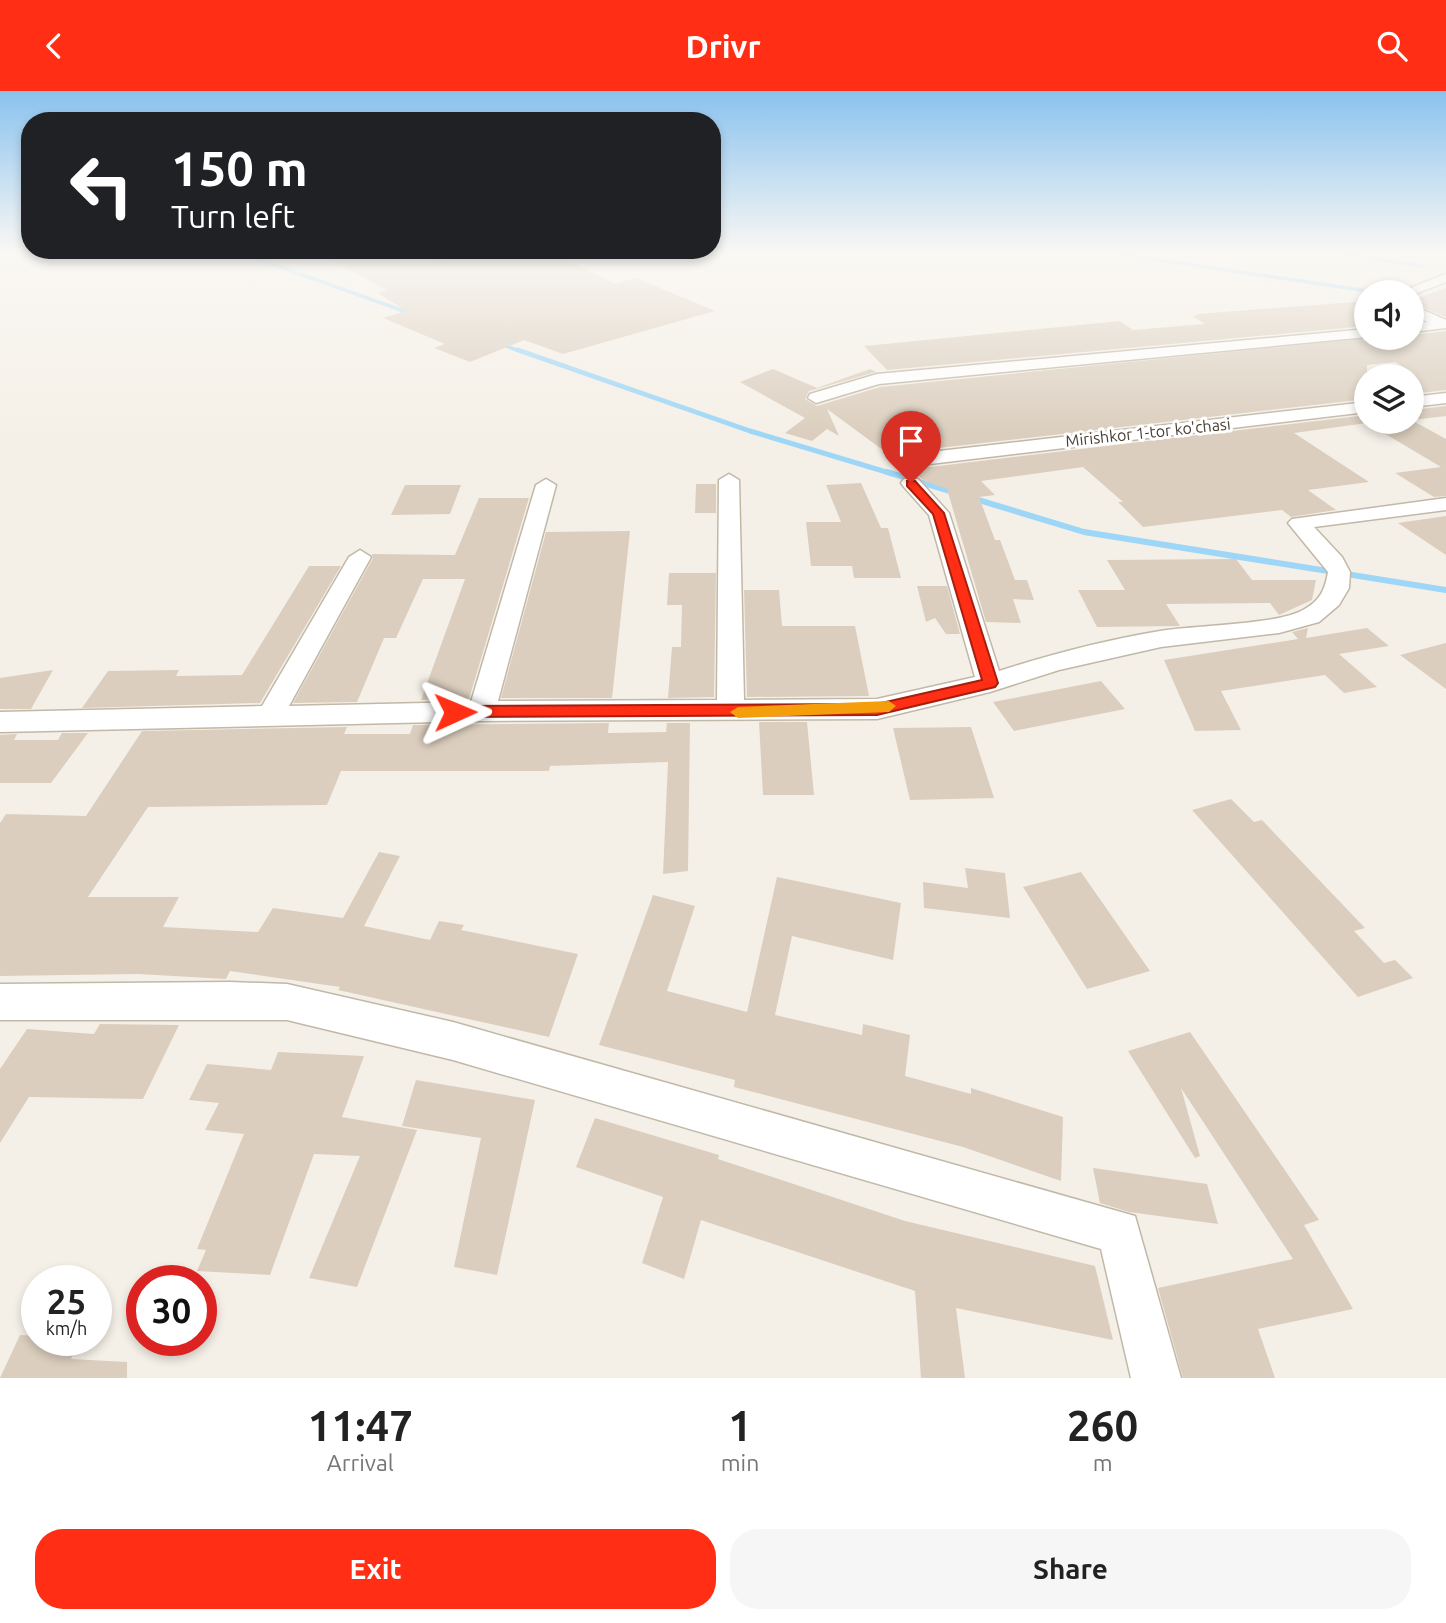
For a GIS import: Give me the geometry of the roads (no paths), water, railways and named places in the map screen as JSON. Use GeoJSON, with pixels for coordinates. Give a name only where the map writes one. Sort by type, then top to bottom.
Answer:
{"type":"FeatureCollection","features":[{"type":"Feature","properties":{"kind":"street"},"geometry":{"type":"LineString","coordinates":[[1424,315],[1443,324],[1424,326]]}},
{"type":"Feature","properties":{"kind":"street"},"geometry":{"type":"LineString","coordinates":[[816,398],[877,379],[1354,334]]}},
{"type":"Feature","properties":{"kind":"street"},"geometry":{"type":"LineString","coordinates":[[1424,401],[1446,398]]}},
{"type":"Feature","properties":{"kind":"street","name":"Mirishkor 1-tor ko'chasi"},"geometry":{"type":"LineString","coordinates":[[930,459],[1354,409]]}},
{"type":"Feature","properties":{"kind":"street"},"geometry":{"type":"LineString","coordinates":[[729,480],[731,712]]}},
{"type":"Feature","properties":{"kind":"street"},"geometry":{"type":"LineString","coordinates":[[911,483],[939,513],[990,683]]}},
{"type":"Feature","properties":{"kind":"street"},"geometry":{"type":"LineString","coordinates":[[482,711],[546,485]]}},
{"type":"Feature","properties":{"kind":"street"},"geometry":{"type":"LineString","coordinates":[[0,722],[482,711],[731,712],[877,709],[990,683],[1055,662],[1161,639],[1279,625],[1310,618],[1327,605],[1338,587],[1339,572],[1299,523],[1446,504]]}},
{"type":"Feature","properties":{"kind":"street"},"geometry":{"type":"LineString","coordinates":[[270,716],[360,558]]}},
{"type":"Feature","properties":{"kind":"street"},"geometry":{"type":"LineString","coordinates":[[0,1002],[230,1000],[287,1002],[327,1010],[453,1041],[1119,1231],[1156,1378]]}},
{"type":"Feature","properties":{"kind":"waterway"},"geometry":{"type":"LineString","coordinates":[[500,344],[523,352]]}},
{"type":"Feature","properties":{"kind":"waterway"},"geometry":{"type":"LineString","coordinates":[[518,350],[750,431],[893,474]]}},
{"type":"Feature","properties":{"kind":"waterway"},"geometry":{"type":"LineString","coordinates":[[887,472],[956,493]]}},
{"type":"Feature","properties":{"kind":"waterway"},"geometry":{"type":"LineString","coordinates":[[972,498],[1084,532],[1446,590]]}}]}
